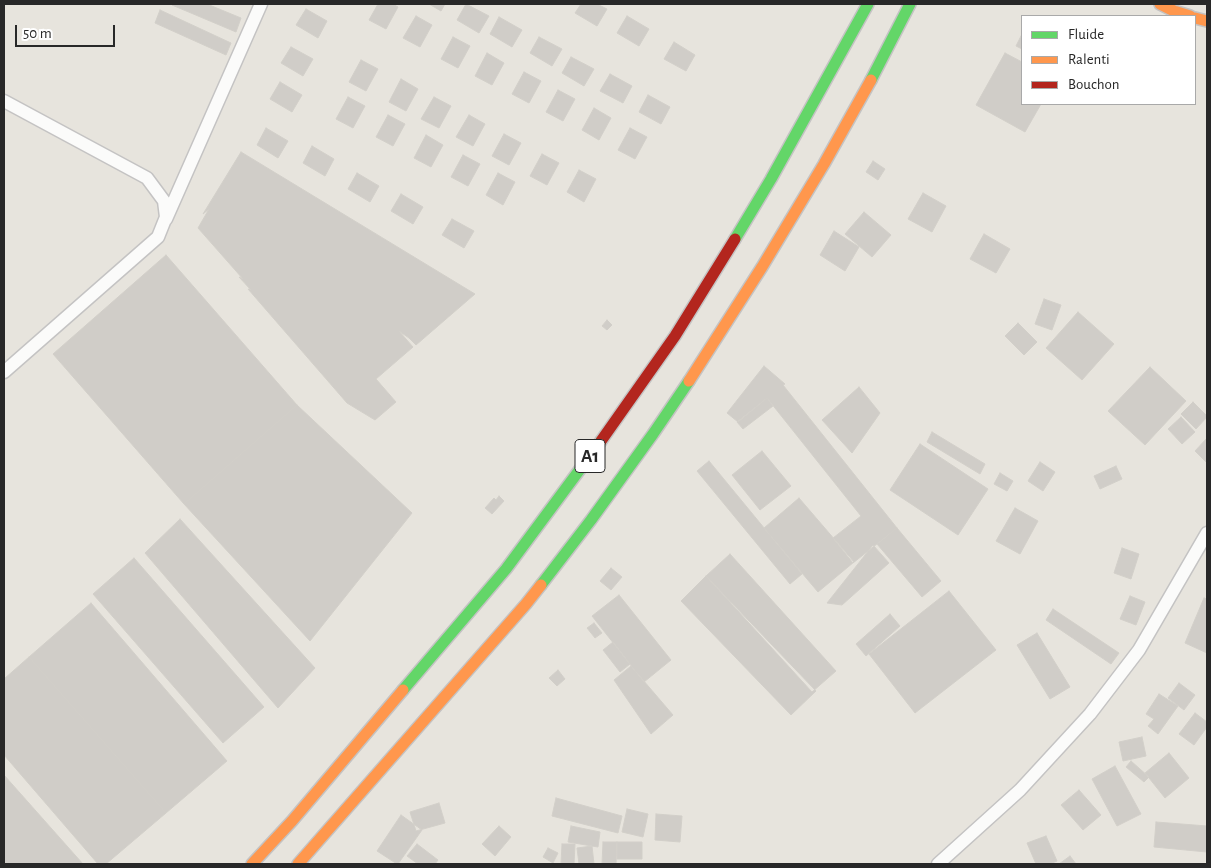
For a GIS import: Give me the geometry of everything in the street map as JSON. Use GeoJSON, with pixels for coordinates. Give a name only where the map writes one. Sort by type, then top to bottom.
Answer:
{"type":"FeatureCollection","features":[{"type":"Feature","properties":{"kind":"main road","name":"A1"},"geometry":{"type":"LineString","coordinates":[[252,864],[292,821],[506,569],[589,458],[675,336],[771,179],[868,4]]}},
{"type":"Feature","properties":{"kind":"main road","name":"A1"},"geometry":{"type":"LineString","coordinates":[[298,864],[526,604],[653,434],[702,362],[814,180],[883,58],[910,4]]}},
{"type":"Feature","properties":{"kind":"main road"},"geometry":{"type":"LineString","coordinates":[[1160,4],[1187,15]]}},
{"type":"Feature","properties":{"kind":"street"},"geometry":{"type":"LineString","coordinates":[[4,372],[158,237],[261,4]]}},
{"type":"Feature","properties":{"kind":"street"},"geometry":{"type":"LineString","coordinates":[[4,101],[147,178],[164,201],[166,217],[158,237]]}},
{"type":"Feature","properties":{"kind":"street"},"geometry":{"type":"LineString","coordinates":[[938,864],[1020,790],[1090,714],[1139,650],[1207,533]]}},
{"type":"Feature","properties":{"kind":"building"},"geometry":{"type":"Polygon","coordinates":[[[173,4],[207,4],[241,18],[236,32],[173,4]]]}},
{"type":"Feature","properties":{"kind":"building"},"geometry":{"type":"Polygon","coordinates":[[[378,4],[393,4],[398,7],[386,29],[369,20],[378,4]]]}},
{"type":"Feature","properties":{"kind":"building"},"geometry":{"type":"Polygon","coordinates":[[[429,4],[445,4],[441,11],[429,4]]]}},
{"type":"Feature","properties":{"kind":"building"},"geometry":{"type":"Polygon","coordinates":[[[466,4],[489,16],[479,33],[457,20],[466,4]]]}},
{"type":"Feature","properties":{"kind":"building"},"geometry":{"type":"Polygon","coordinates":[[[581,4],[597,4],[607,9],[597,26],[575,13],[581,4]]]}},
{"type":"Feature","properties":{"kind":"building"},"geometry":{"type":"Polygon","coordinates":[[[306,9],[327,21],[318,38],[296,25],[306,9]]]}},
{"type":"Feature","properties":{"kind":"building"},"geometry":{"type":"Polygon","coordinates":[[[160,10],[231,43],[226,55],[155,23],[160,10]]]}},
{"type":"Feature","properties":{"kind":"building"},"geometry":{"type":"Polygon","coordinates":[[[416,16],[432,25],[420,47],[403,38],[416,16]]]}},
{"type":"Feature","properties":{"kind":"building"},"geometry":{"type":"Polygon","coordinates":[[[627,16],[649,29],[639,46],[617,33],[627,16]]]}},
{"type":"Feature","properties":{"kind":"building"},"geometry":{"type":"Polygon","coordinates":[[[499,17],[522,30],[512,47],[490,34],[499,17]]]}},
{"type":"Feature","properties":{"kind":"building"},"geometry":{"type":"Polygon","coordinates":[[[1021,36],[1021,48],[1016,46],[1021,36]]]}},
{"type":"Feature","properties":{"kind":"building"},"geometry":{"type":"Polygon","coordinates":[[[453,37],[470,46],[458,68],[441,59],[453,37]]]}},
{"type":"Feature","properties":{"kind":"building"},"geometry":{"type":"Polygon","coordinates":[[[539,37],[562,49],[552,66],[530,53],[539,37]]]}},
{"type":"Feature","properties":{"kind":"building"},"geometry":{"type":"Polygon","coordinates":[[[674,42],[695,55],[686,71],[664,59],[674,42]]]}},
{"type":"Feature","properties":{"kind":"building"},"geometry":{"type":"Polygon","coordinates":[[[291,47],[313,59],[303,76],[281,63],[291,47]]]}},
{"type":"Feature","properties":{"kind":"building"},"geometry":{"type":"Polygon","coordinates":[[[487,53],[504,63],[492,85],[475,76],[487,53]]]}},
{"type":"Feature","properties":{"kind":"building"},"geometry":{"type":"Polygon","coordinates":[[[1005,53],[1021,61],[1021,105],[1040,105],[1025,132],[976,105],[1005,53]]]}},
{"type":"Feature","properties":{"kind":"building"},"geometry":{"type":"Polygon","coordinates":[[[571,57],[594,69],[584,86],[562,73],[571,57]]]}},
{"type":"Feature","properties":{"kind":"building"},"geometry":{"type":"Polygon","coordinates":[[[361,60],[378,69],[366,91],[349,82],[361,60]]]}},
{"type":"Feature","properties":{"kind":"building"},"geometry":{"type":"Polygon","coordinates":[[[524,72],[541,81],[529,103],[512,94],[524,72]]]}},
{"type":"Feature","properties":{"kind":"building"},"geometry":{"type":"Polygon","coordinates":[[[610,74],[632,86],[623,103],[600,91],[610,74]]]}},
{"type":"Feature","properties":{"kind":"building"},"geometry":{"type":"Polygon","coordinates":[[[401,79],[418,89],[406,111],[389,102],[401,79]]]}},
{"type":"Feature","properties":{"kind":"building"},"geometry":{"type":"Polygon","coordinates":[[[280,82],[302,95],[292,112],[270,99],[280,82]]]}},
{"type":"Feature","properties":{"kind":"building"},"geometry":{"type":"Polygon","coordinates":[[[558,90],[575,99],[563,121],[546,112],[558,90]]]}},
{"type":"Feature","properties":{"kind":"building"},"geometry":{"type":"Polygon","coordinates":[[[648,95],[670,107],[661,124],[639,112],[648,95]]]}},
{"type":"Feature","properties":{"kind":"building"},"geometry":{"type":"Polygon","coordinates":[[[348,97],[365,106],[353,128],[336,119],[348,97]]]}},
{"type":"Feature","properties":{"kind":"building"},"geometry":{"type":"Polygon","coordinates":[[[434,97],[451,106],[439,128],[421,119],[434,97]]]}},
{"type":"Feature","properties":{"kind":"building"},"geometry":{"type":"Polygon","coordinates":[[[594,108],[611,118],[599,140],[582,130],[594,108]]]}},
{"type":"Feature","properties":{"kind":"building"},"geometry":{"type":"Polygon","coordinates":[[[388,115],[405,124],[393,146],[376,137],[388,115]]]}},
{"type":"Feature","properties":{"kind":"building"},"geometry":{"type":"Polygon","coordinates":[[[469,115],[485,124],[473,146],[456,137],[469,115]]]}},
{"type":"Feature","properties":{"kind":"building"},"geometry":{"type":"Polygon","coordinates":[[[266,128],[288,141],[278,158],[257,145],[266,128]]]}},
{"type":"Feature","properties":{"kind":"building"},"geometry":{"type":"Polygon","coordinates":[[[630,128],[647,137],[635,159],[618,150],[630,128]]]}},
{"type":"Feature","properties":{"kind":"building"},"geometry":{"type":"Polygon","coordinates":[[[504,134],[521,143],[509,165],[492,156],[504,134]]]}},
{"type":"Feature","properties":{"kind":"building"},"geometry":{"type":"Polygon","coordinates":[[[426,135],[443,145],[431,167],[414,158],[426,135]]]}},
{"type":"Feature","properties":{"kind":"building"},"geometry":{"type":"Polygon","coordinates":[[[312,146],[334,159],[325,176],[303,163],[312,146]]]}},
{"type":"Feature","properties":{"kind":"building"},"geometry":{"type":"Polygon","coordinates":[[[241,152],[475,294],[416,345],[399,331],[413,347],[376,379],[396,402],[375,420],[347,403],[198,228],[209,209],[203,214],[241,152]]]}},
{"type":"Feature","properties":{"kind":"building"},"geometry":{"type":"Polygon","coordinates":[[[542,154],[559,163],[547,185],[530,176],[542,154]]]}},
{"type":"Feature","properties":{"kind":"building"},"geometry":{"type":"Polygon","coordinates":[[[463,155],[480,164],[468,186],[451,177],[463,155]]]}},
{"type":"Feature","properties":{"kind":"building"},"geometry":{"type":"Polygon","coordinates":[[[873,161],[885,169],[878,180],[866,172],[873,161]]]}},
{"type":"Feature","properties":{"kind":"building"},"geometry":{"type":"Polygon","coordinates":[[[579,170],[596,179],[584,202],[567,192],[579,170]]]}},
{"type":"Feature","properties":{"kind":"building"},"geometry":{"type":"Polygon","coordinates":[[[357,173],[379,186],[370,202],[348,189],[357,173]]]}},
{"type":"Feature","properties":{"kind":"building"},"geometry":{"type":"Polygon","coordinates":[[[498,173],[515,182],[503,205],[486,195],[498,173]]]}},
{"type":"Feature","properties":{"kind":"building"},"geometry":{"type":"Polygon","coordinates":[[[923,193],[946,206],[932,232],[908,219],[923,193]]]}},
{"type":"Feature","properties":{"kind":"building"},"geometry":{"type":"Polygon","coordinates":[[[401,194],[423,207],[413,224],[391,211],[401,194]]]}},
{"type":"Feature","properties":{"kind":"building"},"geometry":{"type":"Polygon","coordinates":[[[864,212],[891,235],[872,257],[845,234],[864,212]]]}},
{"type":"Feature","properties":{"kind":"building"},"geometry":{"type":"Polygon","coordinates":[[[452,219],[474,231],[464,248],[442,235],[452,219]]]}},
{"type":"Feature","properties":{"kind":"building"},"geometry":{"type":"Polygon","coordinates":[[[834,231],[859,247],[845,271],[820,255],[834,231]]]}},
{"type":"Feature","properties":{"kind":"building"},"geometry":{"type":"Polygon","coordinates":[[[984,234],[1010,249],[996,273],[970,259],[984,234]]]}},
{"type":"Feature","properties":{"kind":"building"},"geometry":{"type":"Polygon","coordinates":[[[166,255],[297,405],[184,504],[53,354],[166,255]]]}},
{"type":"Feature","properties":{"kind":"building"},"geometry":{"type":"Polygon","coordinates":[[[1044,299],[1061,305],[1052,330],[1035,324],[1044,299]]]}},
{"type":"Feature","properties":{"kind":"building"},"geometry":{"type":"Polygon","coordinates":[[[1078,312],[1114,344],[1082,380],[1046,348],[1078,312]]]}},
{"type":"Feature","properties":{"kind":"building"},"geometry":{"type":"Polygon","coordinates":[[[607,320],[612,325],[607,330],[602,326],[607,320]]]}},
{"type":"Feature","properties":{"kind":"building"},"geometry":{"type":"Polygon","coordinates":[[[1018,323],[1037,342],[1024,355],[1005,336],[1018,323]]]}},
{"type":"Feature","properties":{"kind":"building"},"geometry":{"type":"Polygon","coordinates":[[[764,366],[785,384],[783,385],[897,528],[853,563],[833,538],[861,516],[767,398],[738,422],[727,413],[764,366]]]}},
{"type":"Feature","properties":{"kind":"building"},"geometry":{"type":"Polygon","coordinates":[[[1150,367],[1186,401],[1145,445],[1108,411],[1150,367]]]}},
{"type":"Feature","properties":{"kind":"building"},"geometry":{"type":"Polygon","coordinates":[[[859,387],[880,413],[852,453],[822,420],[859,387]]]}},
{"type":"Feature","properties":{"kind":"building"},"geometry":{"type":"Polygon","coordinates":[[[767,398],[773,406],[743,429],[737,422],[767,398]]]}},
{"type":"Feature","properties":{"kind":"building"},"geometry":{"type":"Polygon","coordinates":[[[1193,402],[1207,416],[1196,429],[1181,414],[1193,402]]]}},
{"type":"Feature","properties":{"kind":"building"},"geometry":{"type":"Polygon","coordinates":[[[297,405],[412,513],[310,641],[184,504],[297,405]]]}},
{"type":"Feature","properties":{"kind":"building"},"geometry":{"type":"Polygon","coordinates":[[[1181,417],[1195,432],[1182,444],[1168,429],[1181,417]]]}},
{"type":"Feature","properties":{"kind":"building"},"geometry":{"type":"Polygon","coordinates":[[[932,432],[985,464],[980,474],[927,442],[932,432]]]}},
{"type":"Feature","properties":{"kind":"building"},"geometry":{"type":"Polygon","coordinates":[[[1207,438],[1207,463],[1195,451],[1207,438]]]}},
{"type":"Feature","properties":{"kind":"building"},"geometry":{"type":"Polygon","coordinates":[[[920,444],[988,489],[958,535],[890,490],[920,444]]]}},
{"type":"Feature","properties":{"kind":"building"},"geometry":{"type":"Polygon","coordinates":[[[762,451],[791,486],[760,510],[732,475],[762,451]]]}},
{"type":"Feature","properties":{"kind":"building"},"geometry":{"type":"Polygon","coordinates":[[[709,461],[802,574],[790,584],[697,471],[709,461]]]}},
{"type":"Feature","properties":{"kind":"building"},"geometry":{"type":"Polygon","coordinates":[[[1040,462],[1055,472],[1043,491],[1028,481],[1040,462]]]}},
{"type":"Feature","properties":{"kind":"building"},"geometry":{"type":"Polygon","coordinates":[[[1116,466],[1122,479],[1100,489],[1094,476],[1116,466]]]}},
{"type":"Feature","properties":{"kind":"building"},"geometry":{"type":"Polygon","coordinates":[[[1000,473],[1013,481],[1007,491],[994,484],[1000,473]]]}},
{"type":"Feature","properties":{"kind":"building"},"geometry":{"type":"Polygon","coordinates":[[[499,496],[504,501],[492,514],[485,508],[494,498],[496,500],[499,496]]]}},
{"type":"Feature","properties":{"kind":"building"},"geometry":{"type":"Polygon","coordinates":[[[799,498],[854,562],[818,592],[764,528],[799,498]]]}},
{"type":"Feature","properties":{"kind":"building"},"geometry":{"type":"Polygon","coordinates":[[[1015,508],[1038,521],[1020,554],[996,541],[1015,508]]]}},
{"type":"Feature","properties":{"kind":"building"},"geometry":{"type":"Polygon","coordinates":[[[180,519],[315,668],[278,708],[145,553],[180,519]]]}},
{"type":"Feature","properties":{"kind":"building"},"geometry":{"type":"Polygon","coordinates":[[[897,528],[941,581],[922,597],[877,544],[897,528]]]}},
{"type":"Feature","properties":{"kind":"building"},"geometry":{"type":"Polygon","coordinates":[[[873,545],[889,563],[842,605],[827,603],[873,545]]]}},
{"type":"Feature","properties":{"kind":"building"},"geometry":{"type":"Polygon","coordinates":[[[1122,548],[1139,554],[1131,579],[1114,573],[1122,548]]]}},
{"type":"Feature","properties":{"kind":"building"},"geometry":{"type":"Polygon","coordinates":[[[730,554],[836,671],[812,692],[706,576],[730,554]]]}},
{"type":"Feature","properties":{"kind":"building"},"geometry":{"type":"Polygon","coordinates":[[[134,558],[264,707],[223,743],[93,594],[134,558]]]}},
{"type":"Feature","properties":{"kind":"building"},"geometry":{"type":"Polygon","coordinates":[[[611,568],[622,577],[611,590],[600,581],[611,568]]]}},
{"type":"Feature","properties":{"kind":"building"},"geometry":{"type":"Polygon","coordinates":[[[706,576],[816,691],[791,715],[681,601],[706,576]]]}},
{"type":"Feature","properties":{"kind":"building"},"geometry":{"type":"Polygon","coordinates":[[[949,591],[996,650],[915,713],[869,654],[949,591]]]}},
{"type":"Feature","properties":{"kind":"building"},"geometry":{"type":"Polygon","coordinates":[[[619,595],[671,660],[644,682],[592,616],[619,595]]]}},
{"type":"Feature","properties":{"kind":"building"},"geometry":{"type":"Polygon","coordinates":[[[1130,596],[1145,602],[1136,625],[1120,619],[1130,596]]]}},
{"type":"Feature","properties":{"kind":"building"},"geometry":{"type":"Polygon","coordinates":[[[1204,598],[1207,599],[1207,653],[1185,643],[1204,598]]]}},
{"type":"Feature","properties":{"kind":"building"},"geometry":{"type":"Polygon","coordinates":[[[91,603],[227,761],[166,813],[29,657],[91,603]]]}},
{"type":"Feature","properties":{"kind":"building"},"geometry":{"type":"Polygon","coordinates":[[[1053,609],[1119,653],[1111,664],[1046,620],[1053,609]]]}},
{"type":"Feature","properties":{"kind":"building"},"geometry":{"type":"Polygon","coordinates":[[[890,614],[900,626],[866,656],[856,644],[890,614]]]}},
{"type":"Feature","properties":{"kind":"building"},"geometry":{"type":"Polygon","coordinates":[[[594,623],[602,633],[595,638],[587,628],[594,623]]]}},
{"type":"Feature","properties":{"kind":"building"},"geometry":{"type":"Polygon","coordinates":[[[1037,633],[1070,687],[1050,699],[1017,645],[1037,633]]]}},
{"type":"Feature","properties":{"kind":"building"},"geometry":{"type":"Polygon","coordinates":[[[613,642],[630,664],[620,672],[603,650],[613,642]]]}},
{"type":"Feature","properties":{"kind":"building"},"geometry":{"type":"Polygon","coordinates":[[[29,657],[166,813],[106,864],[98,864],[4,755],[4,679],[29,657]]]}},
{"type":"Feature","properties":{"kind":"building"},"geometry":{"type":"Polygon","coordinates":[[[631,666],[673,715],[651,734],[614,680],[631,666]]]}},
{"type":"Feature","properties":{"kind":"building"},"geometry":{"type":"Polygon","coordinates":[[[558,670],[565,679],[557,686],[549,678],[558,670]]]}},
{"type":"Feature","properties":{"kind":"building"},"geometry":{"type":"Polygon","coordinates":[[[1179,683],[1195,695],[1184,710],[1168,698],[1179,683]]]}},
{"type":"Feature","properties":{"kind":"building"},"geometry":{"type":"Polygon","coordinates":[[[1159,694],[1178,706],[1158,734],[1148,726],[1154,719],[1146,714],[1159,694]]]}},
{"type":"Feature","properties":{"kind":"building"},"geometry":{"type":"Polygon","coordinates":[[[1195,713],[1207,722],[1207,727],[1194,745],[1179,734],[1195,713]]]}},
{"type":"Feature","properties":{"kind":"building"},"geometry":{"type":"Polygon","coordinates":[[[1142,737],[1146,756],[1123,761],[1119,742],[1142,737]]]}},
{"type":"Feature","properties":{"kind":"building"},"geometry":{"type":"Polygon","coordinates":[[[1169,753],[1189,778],[1165,798],[1145,773],[1169,753]]]}},
{"type":"Feature","properties":{"kind":"building"},"geometry":{"type":"Polygon","coordinates":[[[1131,761],[1149,777],[1144,782],[1126,767],[1131,761]]]}},
{"type":"Feature","properties":{"kind":"building"},"geometry":{"type":"Polygon","coordinates":[[[1115,766],[1141,814],[1117,826],[1092,779],[1115,766]]]}},
{"type":"Feature","properties":{"kind":"building"},"geometry":{"type":"Polygon","coordinates":[[[4,775],[83,864],[4,864],[4,775]]]}},
{"type":"Feature","properties":{"kind":"building"},"geometry":{"type":"Polygon","coordinates":[[[1079,790],[1101,815],[1083,830],[1061,805],[1079,790]]]}},
{"type":"Feature","properties":{"kind":"building"},"geometry":{"type":"Polygon","coordinates":[[[556,798],[622,816],[618,833],[552,816],[556,798]]]}},
{"type":"Feature","properties":{"kind":"building"},"geometry":{"type":"Polygon","coordinates":[[[439,803],[445,823],[416,831],[410,812],[439,803]]]}},
{"type":"Feature","properties":{"kind":"building"},"geometry":{"type":"Polygon","coordinates":[[[627,809],[648,814],[643,837],[622,832],[627,809]]]}},
{"type":"Feature","properties":{"kind":"building"},"geometry":{"type":"Polygon","coordinates":[[[656,814],[682,816],[680,842],[655,840],[656,814]]]}},
{"type":"Feature","properties":{"kind":"building"},"geometry":{"type":"Polygon","coordinates":[[[401,815],[422,830],[397,864],[377,851],[401,815]]]}},
{"type":"Feature","properties":{"kind":"building"},"geometry":{"type":"Polygon","coordinates":[[[1156,822],[1207,826],[1207,852],[1154,847],[1156,822]]]}},
{"type":"Feature","properties":{"kind":"building"},"geometry":{"type":"Polygon","coordinates":[[[499,826],[511,837],[495,856],[482,844],[499,826]]]}},
{"type":"Feature","properties":{"kind":"building"},"geometry":{"type":"Polygon","coordinates":[[[571,826],[600,832],[598,847],[568,842],[571,826]]]}},
{"type":"Feature","properties":{"kind":"building"},"geometry":{"type":"Polygon","coordinates":[[[1046,836],[1057,861],[1050,864],[1036,864],[1027,843],[1046,836]]]}},
{"type":"Feature","properties":{"kind":"building"},"geometry":{"type":"Polygon","coordinates":[[[603,842],[617,842],[616,864],[602,864],[603,842]]]}},
{"type":"Feature","properties":{"kind":"building"},"geometry":{"type":"Polygon","coordinates":[[[617,842],[642,842],[642,859],[617,859],[617,842]]]}},
{"type":"Feature","properties":{"kind":"building"},"geometry":{"type":"Polygon","coordinates":[[[417,844],[438,860],[435,864],[418,864],[407,856],[417,844]]]}},
{"type":"Feature","properties":{"kind":"building"},"geometry":{"type":"Polygon","coordinates":[[[562,844],[575,844],[574,864],[561,864],[562,844]]]}},
{"type":"Feature","properties":{"kind":"building"},"geometry":{"type":"Polygon","coordinates":[[[592,846],[594,864],[579,864],[577,848],[592,846]]]}},
{"type":"Feature","properties":{"kind":"building"},"geometry":{"type":"Polygon","coordinates":[[[548,848],[558,853],[553,863],[543,857],[548,848]]]}},
{"type":"Feature","properties":{"kind":"building"},"geometry":{"type":"Polygon","coordinates":[[[1070,856],[1076,864],[1059,864],[1070,856]]]}},
{"type":"Feature","properties":{"kind":"traffic: fast"},"geometry":{"type":"LineString","coordinates":[[735,239],[771,179],[868,4]]}},
{"type":"Feature","properties":{"kind":"traffic: fast"},"geometry":{"type":"LineString","coordinates":[[871,80],[910,4]]}},
{"type":"Feature","properties":{"kind":"traffic: fast"},"geometry":{"type":"LineString","coordinates":[[541,585],[591,520],[689,381]]}},
{"type":"Feature","properties":{"kind":"traffic: fast"},"geometry":{"type":"LineString","coordinates":[[403,690],[506,569],[601,441]]}},
{"type":"Feature","properties":{"kind":"traffic: slow"},"geometry":{"type":"LineString","coordinates":[[1160,4],[1187,15]]}},
{"type":"Feature","properties":{"kind":"traffic: slow"},"geometry":{"type":"LineString","coordinates":[[1196,18],[1207,21]]}},
{"type":"Feature","properties":{"kind":"traffic: slow"},"geometry":{"type":"LineString","coordinates":[[689,381],[762,267],[824,164],[871,80]]}},
{"type":"Feature","properties":{"kind":"traffic: slow"},"geometry":{"type":"LineString","coordinates":[[298,864],[541,585]]}},
{"type":"Feature","properties":{"kind":"traffic: slow"},"geometry":{"type":"LineString","coordinates":[[252,864],[292,821],[403,690]]}},
{"type":"Feature","properties":{"kind":"traffic: jam"},"geometry":{"type":"LineString","coordinates":[[601,441],[675,336],[735,239]]}}]}
